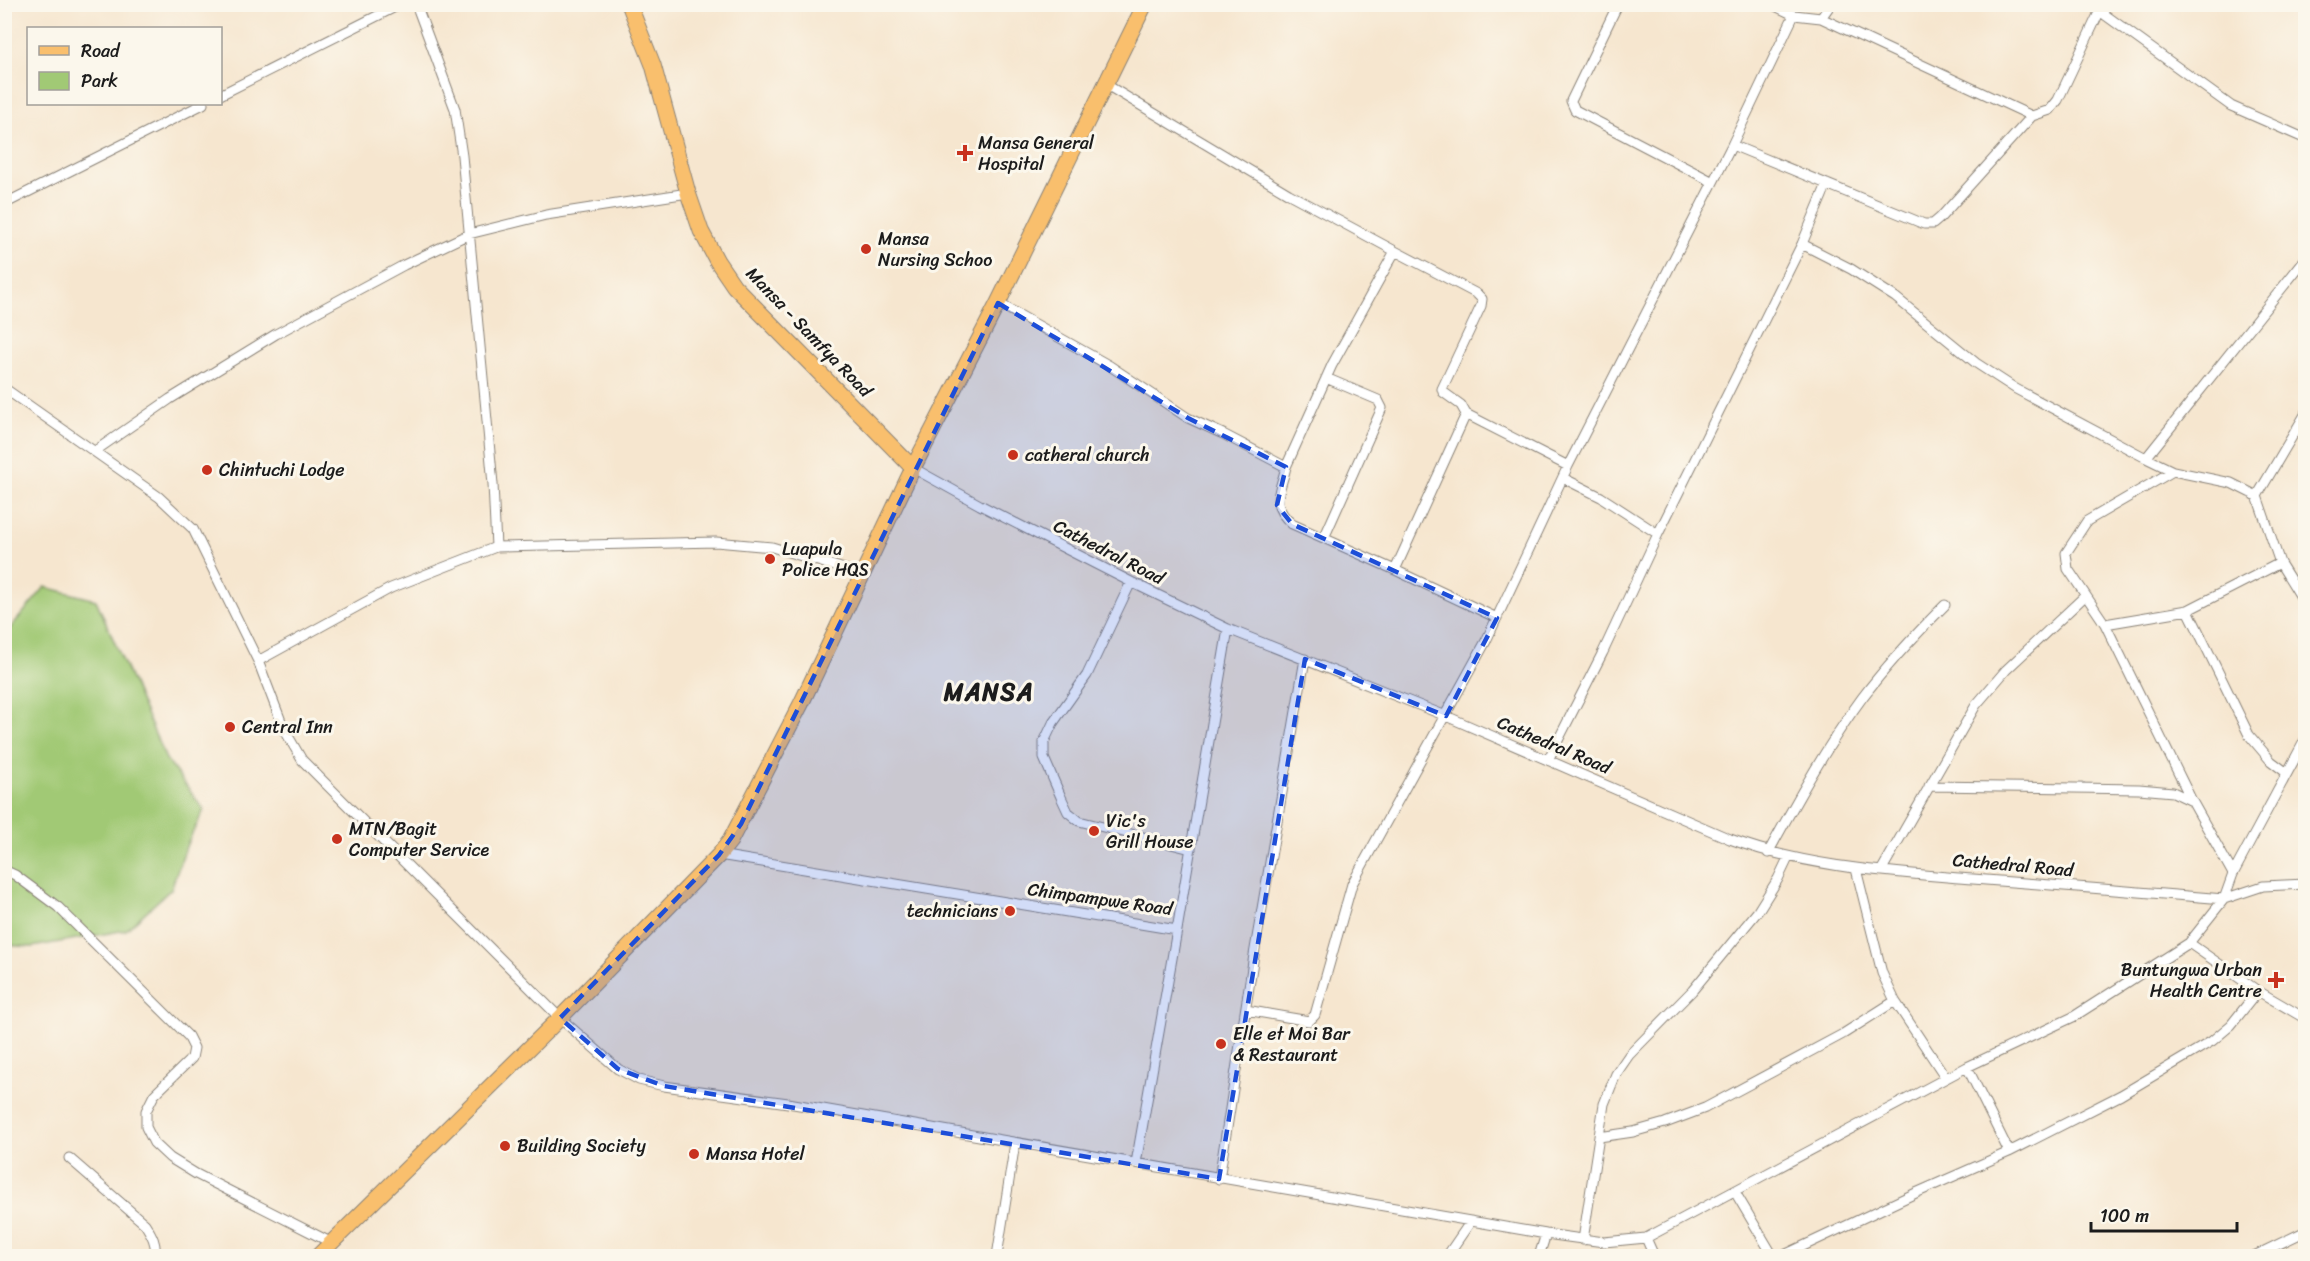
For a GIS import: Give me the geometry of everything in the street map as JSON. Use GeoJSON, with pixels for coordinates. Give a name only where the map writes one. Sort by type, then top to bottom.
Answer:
{"type":"FeatureCollection","features":[{"type":"Feature","properties":{"kind":"main road","name":"Mansa - Samfya Road"},"geometry":{"type":"LineString","coordinates":[[629,4],[653,65],[688,193],[702,231],[717,261],[734,286],[914,468]]}},
{"type":"Feature","properties":{"kind":"main road"},"geometry":{"type":"LineString","coordinates":[[318,1257],[560,1018],[719,855],[741,824],[914,468],[1145,4]]}},
{"type":"Feature","properties":{"kind":"street"},"geometry":{"type":"LineString","coordinates":[[222,94],[401,4]]}},
{"type":"Feature","properties":{"kind":"street"},"geometry":{"type":"LineString","coordinates":[[416,4],[455,109],[462,156],[493,484],[496,547]]}},
{"type":"Feature","properties":{"kind":"street"},"geometry":{"type":"LineString","coordinates":[[1618,4],[1571,100],[1572,106],[1575,110],[1713,182]]}},
{"type":"Feature","properties":{"kind":"street"},"geometry":{"type":"LineString","coordinates":[[1771,4],[1794,15],[1821,18],[2032,116]]}},
{"type":"Feature","properties":{"kind":"street"},"geometry":{"type":"LineString","coordinates":[[1821,18],[1831,4]]}},
{"type":"Feature","properties":{"kind":"street"},"geometry":{"type":"LineString","coordinates":[[2090,4],[2101,7],[2231,106],[2306,139]]}},
{"type":"Feature","properties":{"kind":"street"},"geometry":{"type":"LineString","coordinates":[[1732,145],[1924,224],[1933,224],[2032,116],[2050,110],[2058,100],[2101,7]]}},
{"type":"Feature","properties":{"kind":"street"},"geometry":{"type":"LineString","coordinates":[[1246,1010],[1309,1021],[1313,1018],[1352,884],[1446,716],[1497,618],[1568,466],[1732,145],[1794,15]]}},
{"type":"Feature","properties":{"kind":"street"},"geometry":{"type":"LineString","coordinates":[[1105,84],[1289,194],[1477,294],[1482,299],[1481,306],[1442,389],[1444,394],[1461,405],[1466,414],[1568,466]]}},
{"type":"Feature","properties":{"kind":"street"},"geometry":{"type":"LineString","coordinates":[[4,204],[201,105]]}},
{"type":"Feature","properties":{"kind":"street"},"geometry":{"type":"LineString","coordinates":[[1548,760],[1802,244],[1827,184]]}},
{"type":"Feature","properties":{"kind":"street"},"geometry":{"type":"LineString","coordinates":[[95,451],[170,399],[276,334],[404,265],[469,234],[546,215],[688,193]]}},
{"type":"Feature","properties":{"kind":"street"},"geometry":{"type":"LineString","coordinates":[[1802,244],[1851,269],[1895,297],[1976,363],[2016,389],[2173,471],[2231,483],[2257,496],[2280,563],[2306,605]]}},
{"type":"Feature","properties":{"kind":"street"},"geometry":{"type":"LineString","coordinates":[[1395,251],[1326,378],[1286,467],[1277,505],[1279,511],[1292,524],[1497,618]]}},
{"type":"Feature","properties":{"kind":"street"},"geometry":{"type":"LineString","coordinates":[[2146,458],[2306,258]]}},
{"type":"Feature","properties":{"kind":"street"},"geometry":{"type":"LineString","coordinates":[[998,303],[1110,366],[1188,418],[1286,467]]}},
{"type":"Feature","properties":{"kind":"street"},"geometry":{"type":"LineString","coordinates":[[1324,538],[1382,408],[1378,400],[1326,378]]}},
{"type":"Feature","properties":{"kind":"street"},"geometry":{"type":"LineString","coordinates":[[4,388],[159,497],[193,529],[217,573],[258,661],[284,729],[302,760],[560,1018],[618,1069],[639,1080],[663,1086],[788,1103],[1583,1240],[1604,1242],[1646,1238],[1967,1066],[2073,1017],[2189,943],[2224,899],[2233,874],[2306,738]]}},
{"type":"Feature","properties":{"kind":"street"},"geometry":{"type":"LineString","coordinates":[[2257,496],[2306,413]]}},
{"type":"Feature","properties":{"kind":"street"},"geometry":{"type":"LineString","coordinates":[[1395,570],[1466,414]]}},
{"type":"Feature","properties":{"kind":"street","name":"Cathedral Road"},"geometry":{"type":"LineString","coordinates":[[914,468],[980,505],[1228,629],[1446,716],[1730,839],[1768,853],[1856,869],[2224,899]]}},
{"type":"Feature","properties":{"kind":"street"},"geometry":{"type":"LineString","coordinates":[[2173,471],[2087,521],[2066,553],[2065,561],[2072,577],[2105,624],[2192,801],[2233,874]]}},
{"type":"Feature","properties":{"kind":"street"},"geometry":{"type":"LineString","coordinates":[[1563,478],[1601,497],[1658,534]]}},
{"type":"Feature","properties":{"kind":"street"},"geometry":{"type":"LineString","coordinates":[[258,661],[391,588],[496,547],[716,542],[772,547],[864,575]]}},
{"type":"Feature","properties":{"kind":"street"},"geometry":{"type":"LineString","coordinates":[[2105,624],[2188,610],[2280,563]]}},
{"type":"Feature","properties":{"kind":"street"},"geometry":{"type":"LineString","coordinates":[[2298,592],[2306,579]]}},
{"type":"Feature","properties":{"kind":"street"},"geometry":{"type":"LineString","coordinates":[[1131,582],[1087,675],[1053,723],[1044,742],[1044,758],[1068,812],[1079,821],[1191,849]]}},
{"type":"Feature","properties":{"kind":"street"},"geometry":{"type":"LineString","coordinates":[[1881,871],[1976,705],[2006,670],[2085,596]]}},
{"type":"Feature","properties":{"kind":"street"},"geometry":{"type":"LineString","coordinates":[[1768,853],[1835,738],[1862,698],[1905,645],[1945,605]]}},
{"type":"Feature","properties":{"kind":"street"},"geometry":{"type":"LineString","coordinates":[[2188,610],[2249,735],[2271,761],[2287,773]]}},
{"type":"Feature","properties":{"kind":"street","name":"Chimpampwe Road"},"geometry":{"type":"LineString","coordinates":[[719,855],[1177,930],[1228,629]]}},
{"type":"Feature","properties":{"kind":"street"},"geometry":{"type":"LineString","coordinates":[[1219,1179],[1305,659]]}},
{"type":"Feature","properties":{"kind":"street"},"geometry":{"type":"LineString","coordinates":[[1929,786],[2139,789],[2173,792],[2192,801]]}},
{"type":"Feature","properties":{"kind":"street"},"geometry":{"type":"LineString","coordinates":[[1583,1240],[1604,1104],[1616,1074],[1629,1056],[1692,991],[1758,911],[1788,858]]}},
{"type":"Feature","properties":{"kind":"street"},"geometry":{"type":"LineString","coordinates":[[1856,869],[1882,974],[1895,1001],[1946,1078]]}},
{"type":"Feature","properties":{"kind":"street"},"geometry":{"type":"LineString","coordinates":[[4,870],[58,907],[188,1036],[194,1048],[192,1058],[154,1095],[146,1111],[146,1126],[154,1143],[170,1158],[196,1174],[332,1242]]}},
{"type":"Feature","properties":{"kind":"street"},"geometry":{"type":"LineString","coordinates":[[2224,899],[2263,886],[2306,884]]}},
{"type":"Feature","properties":{"kind":"street"},"geometry":{"type":"LineString","coordinates":[[1136,1163],[1177,930]]}},
{"type":"Feature","properties":{"kind":"street"},"geometry":{"type":"LineString","coordinates":[[2189,943],[2258,991],[2306,1019]]}},
{"type":"Feature","properties":{"kind":"street"},"geometry":{"type":"LineString","coordinates":[[1782,1257],[1918,1192],[2009,1152],[2121,1095],[2194,1054],[2231,1025],[2258,991]]}},
{"type":"Feature","properties":{"kind":"street"},"geometry":{"type":"LineString","coordinates":[[1599,1137],[1633,1132],[1705,1108],[1843,1034],[1895,1001]]}},
{"type":"Feature","properties":{"kind":"street"},"geometry":{"type":"LineString","coordinates":[[1967,1066],[2009,1152]]}},
{"type":"Feature","properties":{"kind":"street"},"geometry":{"type":"LineString","coordinates":[[997,1257],[1016,1143]]}},
{"type":"Feature","properties":{"kind":"street"},"geometry":{"type":"LineString","coordinates":[[69,1158],[145,1224],[156,1248],[155,1257]]}},
{"type":"Feature","properties":{"kind":"street"},"geometry":{"type":"LineString","coordinates":[[1735,1192],[1773,1257]]}},
{"type":"Feature","properties":{"kind":"street"},"geometry":{"type":"LineString","coordinates":[[1447,1257],[1471,1221]]}},
{"type":"Feature","properties":{"kind":"street"},"geometry":{"type":"LineString","coordinates":[[2254,1257],[2306,1231]]}},
{"type":"Feature","properties":{"kind":"street"},"geometry":{"type":"LineString","coordinates":[[1539,1257],[1546,1234]]}},
{"type":"Feature","properties":{"kind":"street"},"geometry":{"type":"LineString","coordinates":[[1646,1238],[1654,1257]]}},
{"type":"Feature","properties":{"kind":"highlighted area"},"geometry":{"type":"Polygon","coordinates":[[[998,303],[1188,418],[1286,467],[1277,505],[1292,524],[1497,618],[1446,716],[1305,659],[1219,1179],[664,1086],[618,1069],[560,1018],[719,855],[741,824],[998,303]]]}},
{"type":"Feature","properties":{"kind":"green space"},"geometry":{"type":"Polygon","coordinates":[[[45,587],[96,600],[166,759],[204,810],[187,844],[171,889],[126,930],[32,947],[5,945],[5,634],[45,587]]]}},
{"type":"Feature","properties":{"kind":"place","name":"Mansa General Hospital"},"geometry":{"type":"Point","coordinates":[965,153]}},
{"type":"Feature","properties":{"kind":"place","name":"Mansa Nursing Schoo"},"geometry":{"type":"Point","coordinates":[866,249]}},
{"type":"Feature","properties":{"kind":"place","name":"catheral church"},"geometry":{"type":"Point","coordinates":[1013,455]}},
{"type":"Feature","properties":{"kind":"place","name":"Chintuchi Lodge"},"geometry":{"type":"Point","coordinates":[207,470]}},
{"type":"Feature","properties":{"kind":"place","name":"Luapula Police HQS"},"geometry":{"type":"Point","coordinates":[770,559]}},
{"type":"Feature","properties":{"kind":"place","name":"Central Inn"},"geometry":{"type":"Point","coordinates":[230,727]}},
{"type":"Feature","properties":{"kind":"place","name":"Vic's Grill House"},"geometry":{"type":"Point","coordinates":[1094,831]}},
{"type":"Feature","properties":{"kind":"place","name":"MTN/Bagit Computer Service"},"geometry":{"type":"Point","coordinates":[337,839]}},
{"type":"Feature","properties":{"kind":"place","name":"technicians"},"geometry":{"type":"Point","coordinates":[1010,911]}},
{"type":"Feature","properties":{"kind":"place","name":"Buntungwa Urban Health Centre"},"geometry":{"type":"Point","coordinates":[2276,980]}},
{"type":"Feature","properties":{"kind":"place","name":"Elle et Moi Bar & Restaurant"},"geometry":{"type":"Point","coordinates":[1221,1044]}},
{"type":"Feature","properties":{"kind":"place","name":"Building Society"},"geometry":{"type":"Point","coordinates":[505,1146]}},
{"type":"Feature","properties":{"kind":"place","name":"Mansa Hotel"},"geometry":{"type":"Point","coordinates":[694,1154]}},
{"type":"Feature","properties":{"kind":"district","name":"MANSA"},"geometry":{"type":"Point","coordinates":[989,692]}}]}
